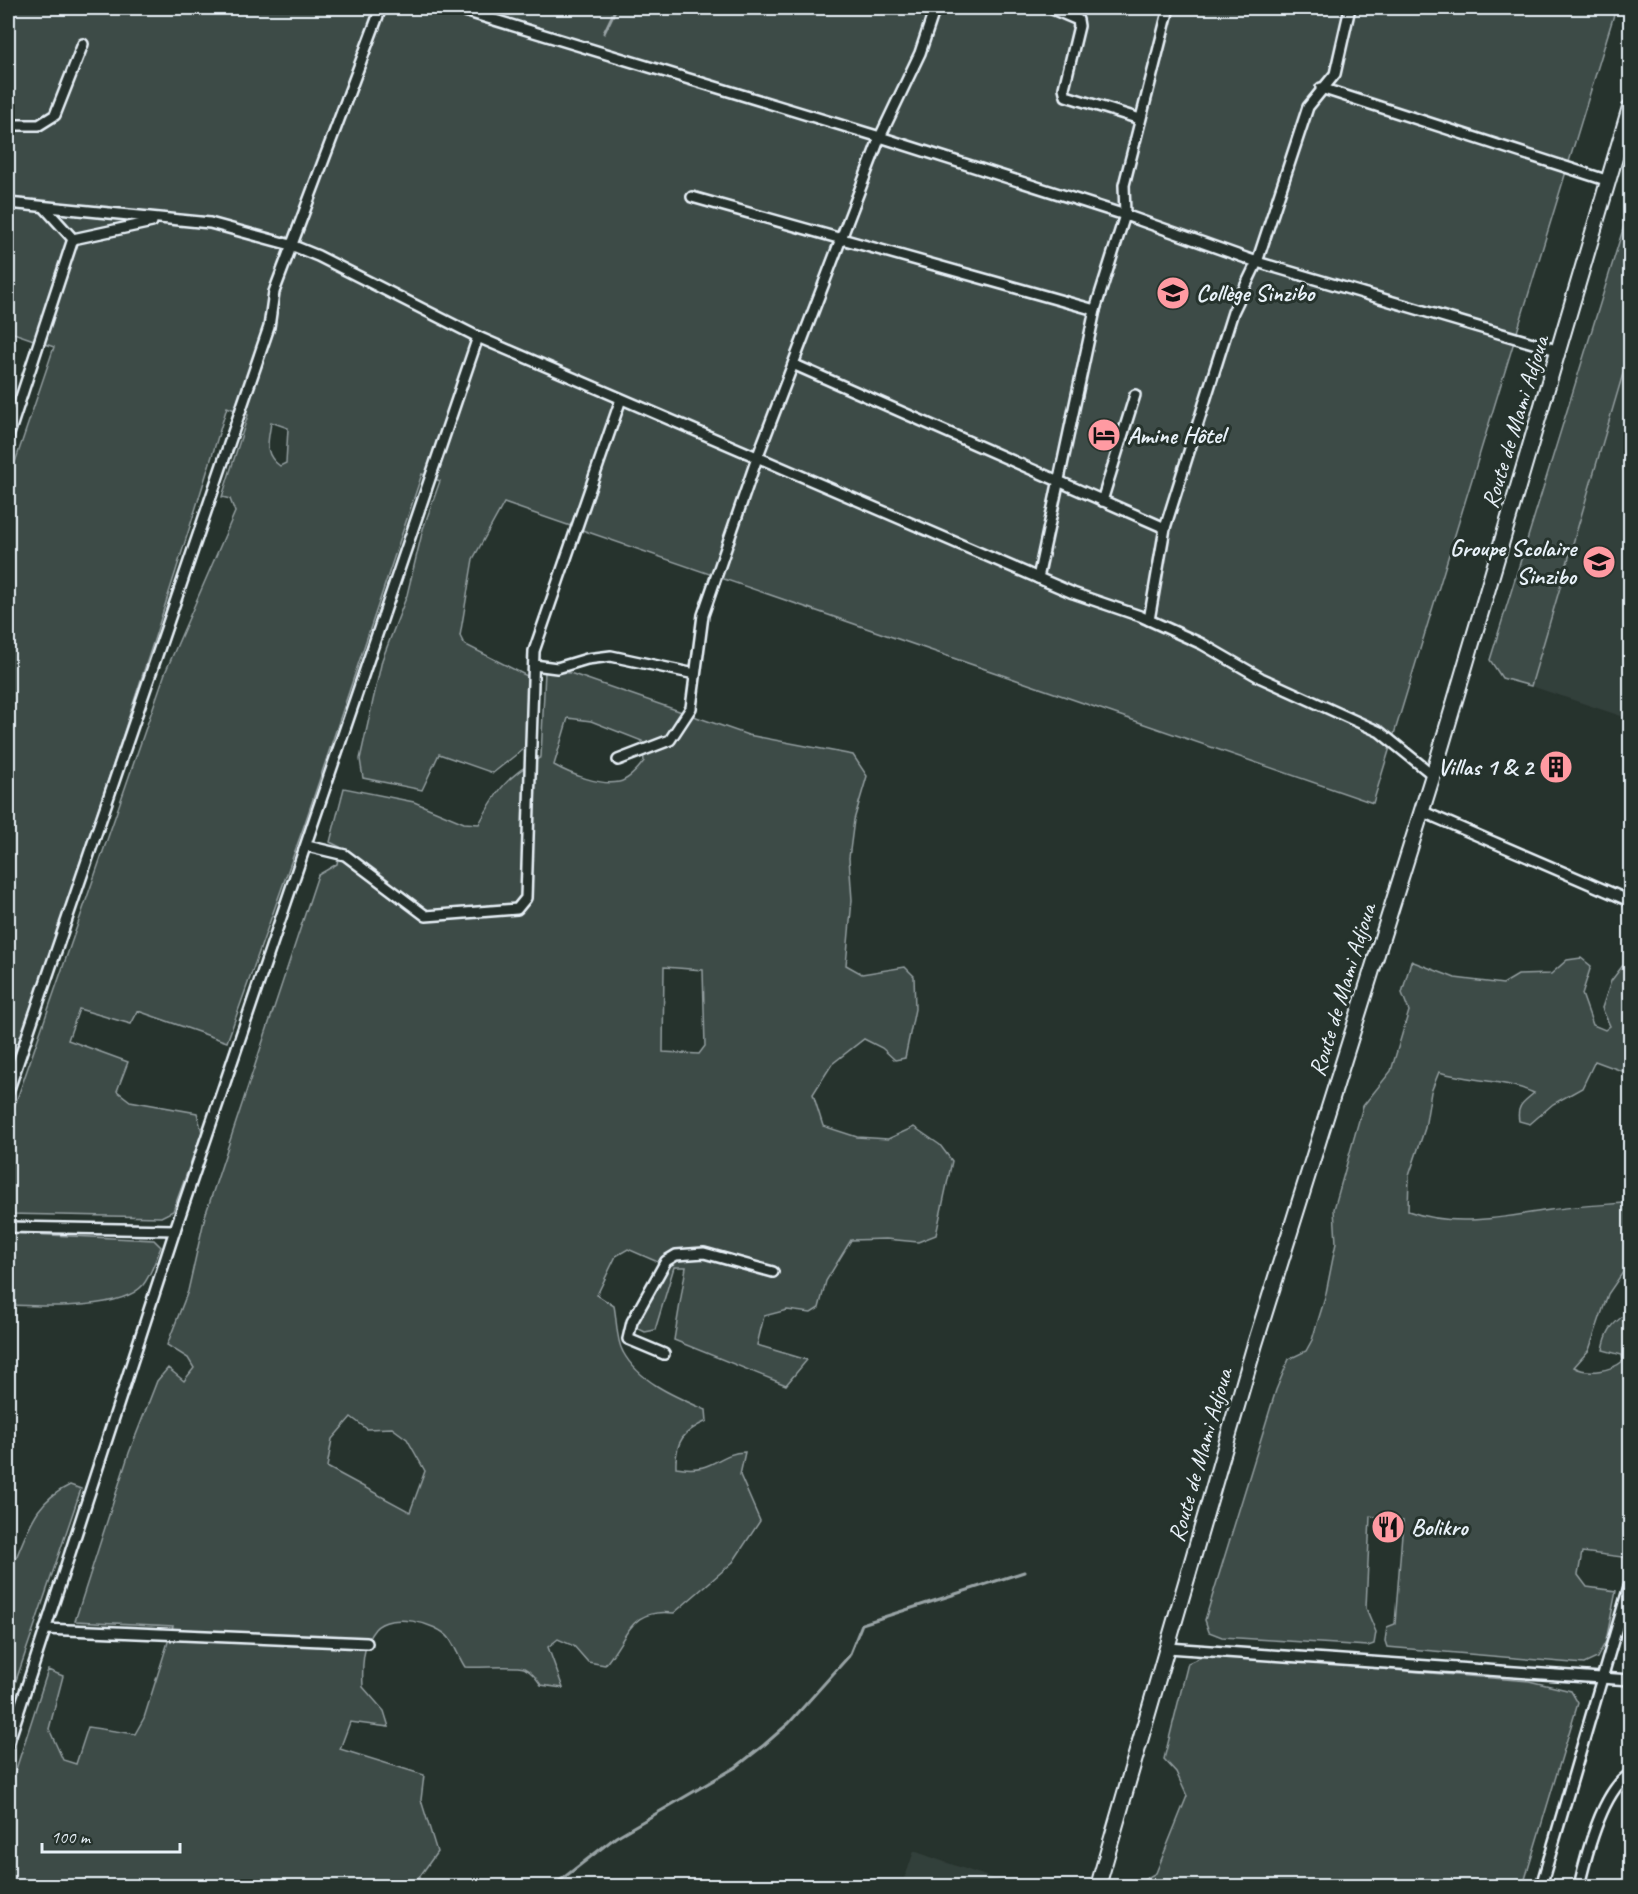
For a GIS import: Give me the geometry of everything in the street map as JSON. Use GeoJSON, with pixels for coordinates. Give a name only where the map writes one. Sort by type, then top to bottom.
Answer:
{"type":"FeatureCollection","features":[{"type":"Feature","properties":{"kind":"street"},"geometry":{"type":"LineString","coordinates":[[8,1092],[269,327],[274,292],[381,8]]}},
{"type":"Feature","properties":{"kind":"street"},"geometry":{"type":"LineString","coordinates":[[456,8],[880,137],[1125,215],[1257,262],[1560,351]]}},
{"type":"Feature","properties":{"kind":"street"},"geometry":{"type":"LineString","coordinates":[[618,760],[670,741],[691,708],[703,615],[757,458],[795,365],[880,137],[920,53],[935,8]]}},
{"type":"Feature","properties":{"kind":"street"},"geometry":{"type":"LineString","coordinates":[[1050,8],[1078,20],[1079,26],[1064,88],[1066,96],[1140,119]]}},
{"type":"Feature","properties":{"kind":"street"},"geometry":{"type":"LineString","coordinates":[[1038,578],[1095,310],[1125,215],[1124,185],[1169,8]]}},
{"type":"Feature","properties":{"kind":"street"},"geometry":{"type":"LineString","coordinates":[[1149,620],[1165,528],[1233,312],[1257,262],[1308,107],[1321,88],[1335,74],[1350,8]]}},
{"type":"Feature","properties":{"kind":"street"},"geometry":{"type":"LineString","coordinates":[[8,125],[39,125],[55,115],[84,44]]}},
{"type":"Feature","properties":{"kind":"street"},"geometry":{"type":"LineString","coordinates":[[1321,88],[1609,182]]}},
{"type":"Feature","properties":{"kind":"street","name":"Route de Mami Adjoua"},"geometry":{"type":"LineString","coordinates":[[1098,1887],[1255,1344],[1433,775],[1560,351],[1630,107]]}},
{"type":"Feature","properties":{"kind":"street"},"geometry":{"type":"LineString","coordinates":[[692,197],[1095,310]]}},
{"type":"Feature","properties":{"kind":"street"},"geometry":{"type":"LineString","coordinates":[[8,203],[210,223],[291,245],[318,256],[478,337],[1038,578],[1149,620],[1202,644],[1261,678],[1380,732],[1433,775]]}},
{"type":"Feature","properties":{"kind":"street"},"geometry":{"type":"LineString","coordinates":[[45,208],[73,239]]}},
{"type":"Feature","properties":{"kind":"street"},"geometry":{"type":"LineString","coordinates":[[73,239],[162,219]]}},
{"type":"Feature","properties":{"kind":"street"},"geometry":{"type":"LineString","coordinates":[[8,437],[73,239]]}},
{"type":"Feature","properties":{"kind":"street"},"geometry":{"type":"LineString","coordinates":[[8,1744],[176,1230],[478,337]]}},
{"type":"Feature","properties":{"kind":"street"},"geometry":{"type":"LineString","coordinates":[[795,365],[1165,528]]}},
{"type":"Feature","properties":{"kind":"street"},"geometry":{"type":"LineString","coordinates":[[1102,501],[1135,395]]}},
{"type":"Feature","properties":{"kind":"street"},"geometry":{"type":"LineString","coordinates":[[307,846],[345,855],[426,916],[517,909],[526,898],[534,651],[621,399]]}},
{"type":"Feature","properties":{"kind":"street"},"geometry":{"type":"LineString","coordinates":[[534,665],[557,668],[587,659],[611,657],[695,674]]}},
{"type":"Feature","properties":{"kind":"street"},"geometry":{"type":"LineString","coordinates":[[1421,811],[1630,901]]}},
{"type":"Feature","properties":{"kind":"street"},"geometry":{"type":"LineString","coordinates":[[8,1227],[176,1230]]}},
{"type":"Feature","properties":{"kind":"street"},"geometry":{"type":"LineString","coordinates":[[664,1354],[628,1339],[632,1322],[666,1261],[676,1255],[704,1253],[773,1272]]}},
{"type":"Feature","properties":{"kind":"street"},"geometry":{"type":"LineString","coordinates":[[1541,1887],[1630,1583]]}},
{"type":"Feature","properties":{"kind":"street"},"geometry":{"type":"LineString","coordinates":[[45,1629],[368,1643]]}},
{"type":"Feature","properties":{"kind":"street"},"geometry":{"type":"LineString","coordinates":[[1168,1648],[1630,1680]]}},
{"type":"Feature","properties":{"kind":"street"},"geometry":{"type":"LineString","coordinates":[[1579,1887],[1597,1825],[1611,1798],[1625,1777],[1630,1774]]}},
{"type":"Feature","properties":{"kind":"shaded area"},"geometry":{"type":"Polygon","coordinates":[[[8,8],[1616,8],[1373,803],[504,503],[473,559],[460,636],[464,644],[529,677],[527,746],[493,773],[439,754],[422,790],[363,778],[360,759],[382,660],[407,595],[423,529],[440,481],[422,474],[305,823],[227,1042],[138,1011],[131,1024],[79,1009],[68,1040],[128,1062],[117,1091],[130,1101],[197,1113],[202,1132],[173,1211],[161,1217],[8,1214],[8,1125],[165,673],[235,512],[230,499],[222,497],[248,415],[227,407],[121,741],[8,1072],[8,483],[54,347],[8,331],[8,8]],[[271,422],[269,451],[274,461],[280,466],[286,463],[288,428],[271,422]]]}},
{"type":"Feature","properties":{"kind":"shaded area"},"geometry":{"type":"Polygon","coordinates":[[[1624,226],[1630,228],[1630,350],[1531,686],[1502,678],[1490,660],[1624,226]]]}},
{"type":"Feature","properties":{"kind":"shaded area","name":"Groupe Scolaire Sinzibo"},"geometry":{"type":"Polygon","coordinates":[[[1630,350],[1630,719],[1531,686],[1630,350]]]}},
{"type":"Feature","properties":{"kind":"shaded area"},"geometry":{"type":"Polygon","coordinates":[[[545,671],[570,673],[748,735],[853,755],[867,776],[854,820],[849,858],[852,900],[846,965],[862,974],[905,967],[914,976],[915,1009],[905,1058],[895,1060],[882,1048],[864,1039],[832,1064],[813,1094],[823,1126],[857,1137],[888,1139],[914,1127],[940,1145],[952,1161],[936,1235],[918,1242],[886,1239],[851,1240],[826,1281],[819,1308],[811,1313],[787,1310],[764,1316],[757,1345],[807,1360],[786,1385],[674,1340],[686,1267],[674,1267],[655,1330],[645,1332],[637,1328],[636,1322],[660,1263],[628,1249],[616,1256],[597,1295],[614,1306],[618,1336],[623,1352],[638,1372],[648,1380],[671,1394],[706,1410],[707,1421],[692,1429],[682,1438],[677,1450],[676,1467],[699,1468],[735,1453],[745,1452],[740,1475],[760,1521],[733,1562],[674,1613],[659,1613],[639,1619],[632,1625],[605,1665],[588,1662],[574,1646],[558,1639],[548,1647],[563,1688],[541,1685],[532,1673],[524,1668],[465,1667],[449,1638],[434,1627],[402,1620],[382,1624],[375,1629],[365,1649],[363,1687],[384,1711],[389,1727],[350,1722],[340,1749],[424,1775],[421,1800],[437,1852],[413,1886],[8,1886],[8,1794],[48,1670],[63,1676],[49,1729],[63,1760],[76,1764],[88,1727],[135,1734],[144,1718],[173,1626],[75,1621],[129,1453],[157,1381],[168,1368],[184,1381],[194,1368],[188,1358],[167,1345],[188,1291],[205,1216],[318,875],[337,864],[340,847],[330,842],[344,788],[414,802],[464,823],[479,824],[504,785],[519,771],[541,757],[545,671]],[[568,718],[554,765],[585,778],[611,783],[626,779],[644,761],[642,741],[591,721],[568,718]],[[664,967],[663,1052],[699,1054],[705,1046],[703,970],[664,967]],[[351,1417],[332,1439],[327,1467],[410,1512],[425,1471],[407,1439],[392,1428],[367,1429],[351,1417]]]}},
{"type":"Feature","properties":{"kind":"shaded area"},"geometry":{"type":"Polygon","coordinates":[[[1630,956],[1630,1074],[1595,1061],[1582,1088],[1553,1104],[1530,1124],[1519,1121],[1519,1111],[1522,1104],[1534,1093],[1511,1086],[1439,1072],[1431,1092],[1425,1128],[1409,1176],[1408,1211],[1443,1219],[1479,1220],[1625,1203],[1630,1219],[1630,1262],[1608,1294],[1589,1350],[1574,1367],[1586,1371],[1599,1371],[1623,1361],[1622,1355],[1603,1350],[1608,1334],[1616,1321],[1626,1314],[1630,1317],[1630,1558],[1582,1552],[1578,1575],[1587,1587],[1616,1591],[1606,1641],[1597,1658],[1584,1664],[1387,1647],[1385,1641],[1387,1627],[1395,1624],[1403,1521],[1370,1516],[1366,1608],[1376,1632],[1374,1644],[1368,1646],[1222,1637],[1209,1632],[1205,1620],[1276,1390],[1289,1359],[1306,1351],[1312,1340],[1325,1298],[1336,1243],[1334,1209],[1363,1106],[1391,1071],[1409,1011],[1402,993],[1411,961],[1455,978],[1503,984],[1518,975],[1551,974],[1567,960],[1581,958],[1591,966],[1582,994],[1593,1025],[1605,1030],[1610,1026],[1602,1008],[1611,981],[1630,956]]]}},
{"type":"Feature","properties":{"kind":"shaded area"},"geometry":{"type":"Polygon","coordinates":[[[8,1233],[154,1240],[161,1247],[143,1285],[132,1293],[117,1299],[79,1305],[8,1305],[8,1233]]]}},
{"type":"Feature","properties":{"kind":"shaded area"},"geometry":{"type":"Polygon","coordinates":[[[70,1485],[81,1489],[8,1704],[8,1559],[16,1558],[30,1525],[42,1506],[58,1491],[70,1485]]]}},
{"type":"Feature","properties":{"kind":"shaded area"},"geometry":{"type":"Polygon","coordinates":[[[1206,1655],[1529,1681],[1571,1691],[1578,1703],[1523,1886],[1139,1886],[1140,1882],[1156,1873],[1187,1796],[1176,1772],[1164,1759],[1188,1663],[1206,1655]]]}},
{"type":"Feature","properties":{"kind":"shaded area"},"geometry":{"type":"Polygon","coordinates":[[[914,1851],[939,1860],[1015,1886],[902,1886],[914,1851]]]}},
{"type":"Feature","properties":{"kind":"waterway"},"geometry":{"type":"LineString","coordinates":[[604,33],[616,8]]}},
{"type":"Feature","properties":{"kind":"waterway"},"geometry":{"type":"LineString","coordinates":[[553,1886],[616,1837],[736,1767],[764,1745],[789,1723],[849,1656],[862,1624],[1024,1572]]}},
{"type":"Feature","properties":{"kind":"place","name":"Collège Sinzibo"},"geometry":{"type":"Point","coordinates":[1173,293]}},
{"type":"Feature","properties":{"kind":"place","name":"Amine Hôtel"},"geometry":{"type":"Point","coordinates":[1104,435]}},
{"type":"Feature","properties":{"kind":"place","name":"Groupe Scolaire Sinzibo"},"geometry":{"type":"Point","coordinates":[1599,562]}},
{"type":"Feature","properties":{"kind":"place","name":"Villas 1 & 2"},"geometry":{"type":"Point","coordinates":[1556,767]}},
{"type":"Feature","properties":{"kind":"place","name":"Bolikro"},"geometry":{"type":"Point","coordinates":[1388,1527]}}]}
